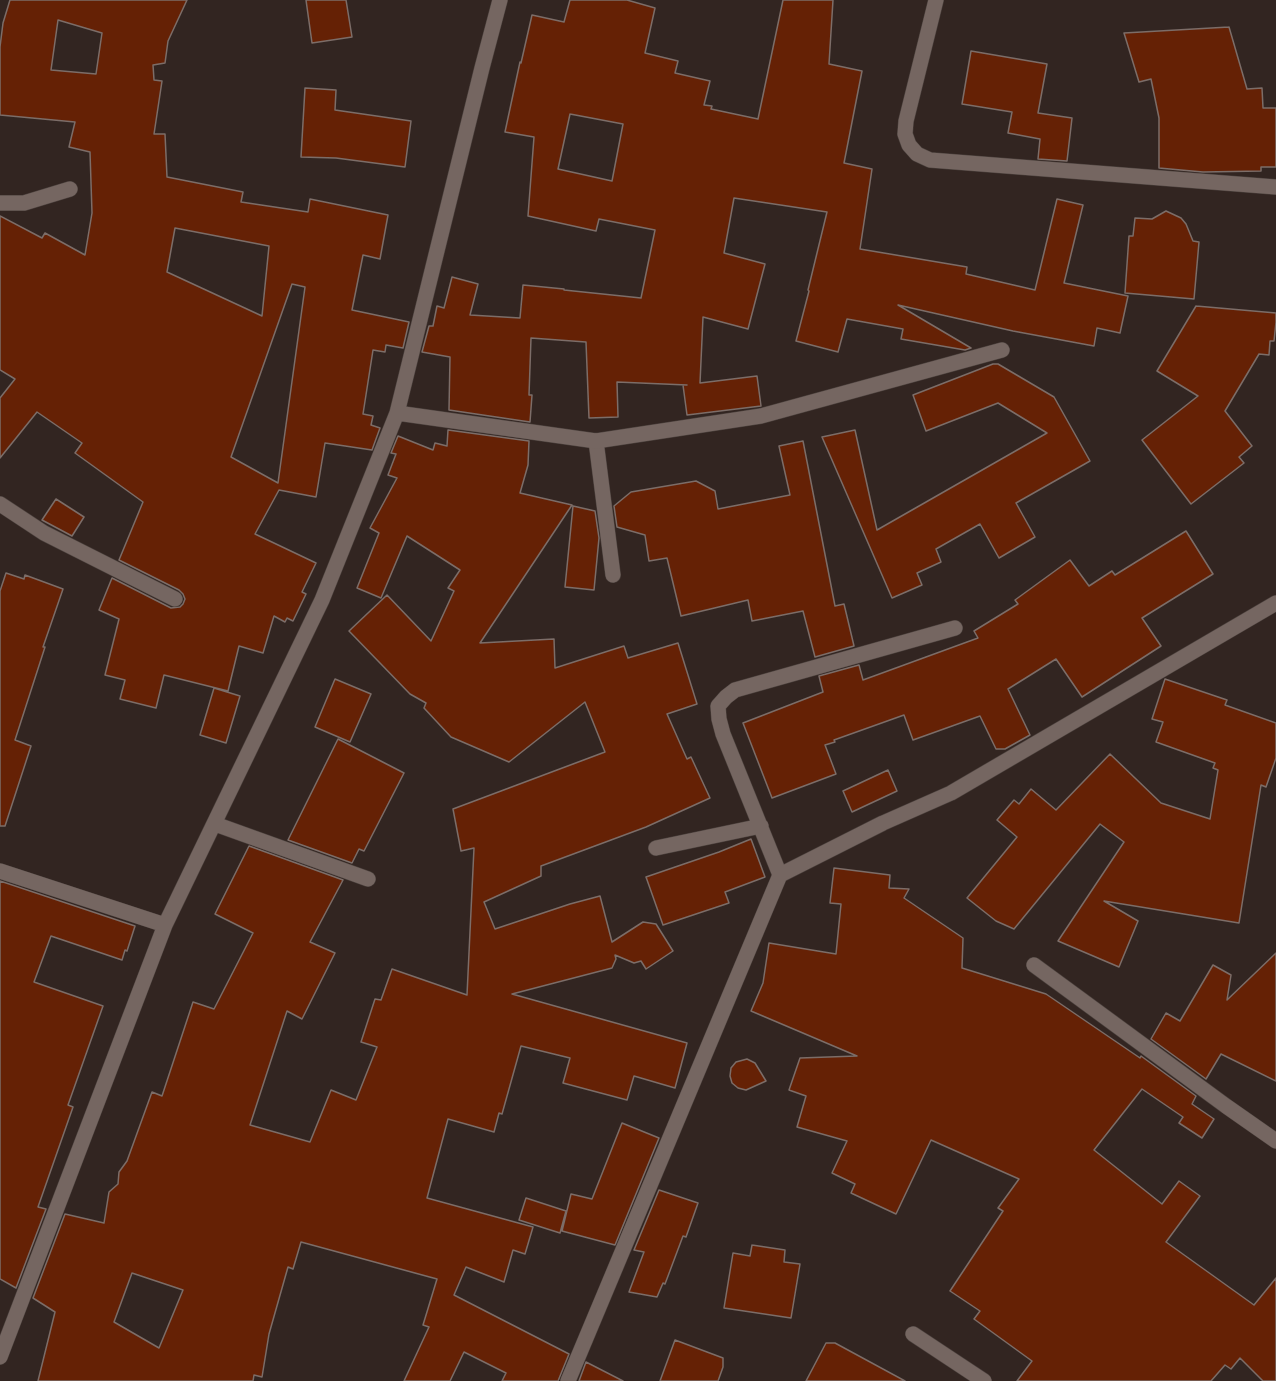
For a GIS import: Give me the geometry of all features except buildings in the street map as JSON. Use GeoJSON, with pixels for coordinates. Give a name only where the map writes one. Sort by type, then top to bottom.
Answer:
{"type":"FeatureCollection","features":[{"type":"Feature","properties":{"kind":"street"},"geometry":{"type":"LineString","coordinates":[[0,1357],[165,925],[322,600],[397,413],[500,0]]}},
{"type":"Feature","properties":{"kind":"street"},"geometry":{"type":"LineString","coordinates":[[936,0],[906,121],[905,134],[909,145],[917,154],[930,160],[1276,187]]}},
{"type":"Feature","properties":{"kind":"street"},"geometry":{"type":"LineString","coordinates":[[0,203],[24,203],[70,189]]}},
{"type":"Feature","properties":{"kind":"street"},"geometry":{"type":"LineString","coordinates":[[397,413],[596,441],[761,416],[1002,350]]}},
{"type":"Feature","properties":{"kind":"street"},"geometry":{"type":"LineString","coordinates":[[596,441],[613,575]]}},
{"type":"Feature","properties":{"kind":"street"},"geometry":{"type":"LineString","coordinates":[[0,504],[44,534],[175,598]]}},
{"type":"Feature","properties":{"kind":"street"},"geometry":{"type":"LineString","coordinates":[[568,1381],[780,875],[883,823],[951,793],[1276,603]]}},
{"type":"Feature","properties":{"kind":"street"},"geometry":{"type":"LineString","coordinates":[[780,875],[723,734],[718,706],[735,690],[955,628]]}},
{"type":"Feature","properties":{"kind":"street"},"geometry":{"type":"LineString","coordinates":[[215,824],[368,879]]}},
{"type":"Feature","properties":{"kind":"street"},"geometry":{"type":"LineString","coordinates":[[656,848],[761,826]]}},
{"type":"Feature","properties":{"kind":"street"},"geometry":{"type":"LineString","coordinates":[[0,872],[165,925]]}},
{"type":"Feature","properties":{"kind":"street"},"geometry":{"type":"LineString","coordinates":[[1034,964],[1276,1141]]}},
{"type":"Feature","properties":{"kind":"street"},"geometry":{"type":"LineString","coordinates":[[913,1334],[984,1381]]}}]}
